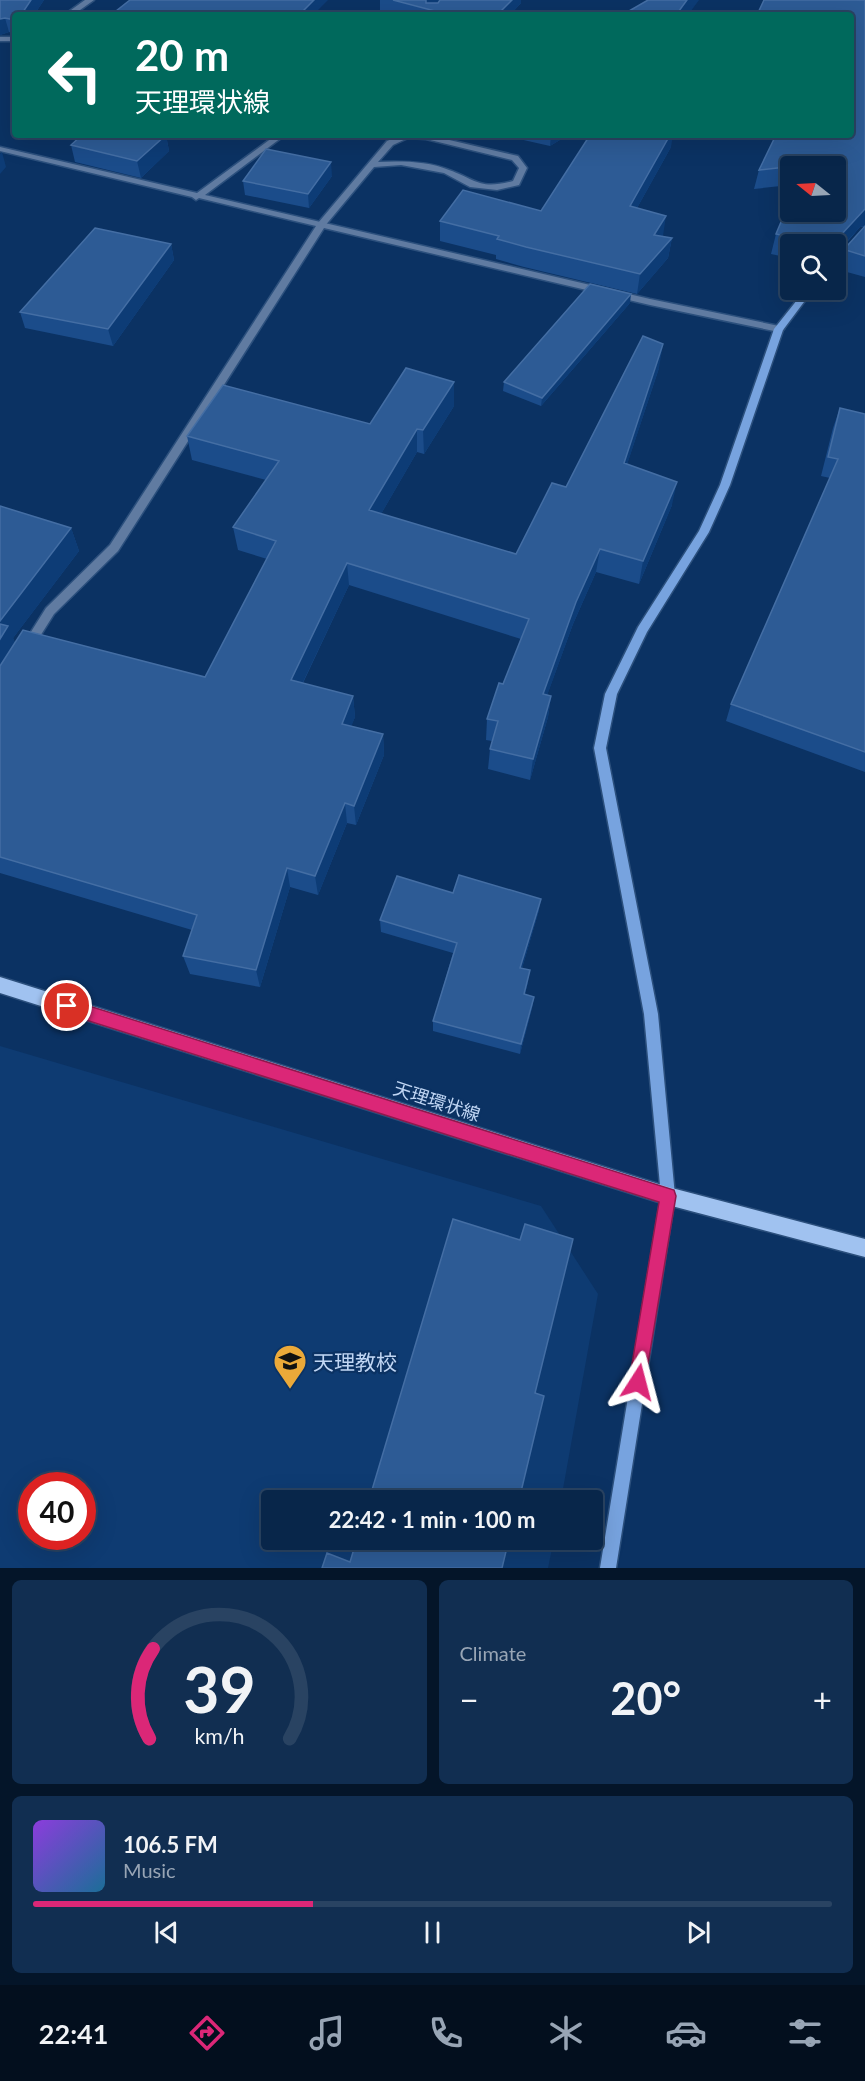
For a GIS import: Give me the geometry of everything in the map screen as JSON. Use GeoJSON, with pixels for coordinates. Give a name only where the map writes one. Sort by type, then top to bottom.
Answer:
{"type":"FeatureCollection","features":[{"type":"Feature","properties":{"kind":"main road","name":"天理環状線"},"geometry":{"type":"LineString","coordinates":[[0,985],[668,1196],[865,1248]]}},
{"type":"Feature","properties":{"kind":"street"},"geometry":{"type":"LineString","coordinates":[[72,12],[90,0]]}},
{"type":"Feature","properties":{"kind":"street"},"geometry":{"type":"LineString","coordinates":[[196,197],[277,138]]}},
{"type":"Feature","properties":{"kind":"street"},"geometry":{"type":"LineString","coordinates":[[25,651],[50,611],[114,548],[321,225],[390,143],[402,138]]}},
{"type":"Feature","properties":{"kind":"street"},"geometry":{"type":"LineString","coordinates":[[371,165],[401,163],[446,171],[473,185],[497,188],[516,183],[523,168],[515,158],[426,138]]}},
{"type":"Feature","properties":{"kind":"street"},"geometry":{"type":"LineString","coordinates":[[0,149],[196,197],[650,302],[779,329]]}},
{"type":"Feature","properties":{"kind":"street"},"geometry":{"type":"LineString","coordinates":[[608,1568],[668,1196],[651,1014],[600,748],[611,694],[642,630],[704,532],[725,485],[779,329],[801,300]]}},
{"type":"Feature","properties":{"kind":"shaded area","name":"天理教校"},"geometry":{"type":"Polygon","coordinates":[[[0,1046],[541,1206],[598,1294],[563,1490],[261,1490],[261,1550],[552,1550],[548,1568],[0,1568],[0,1046]]]}},
{"type":"Feature","properties":{"kind":"building"},"geometry":{"type":"Polygon","coordinates":[[[0,0],[31,0],[23,12],[12,12],[12,19],[0,19],[0,0]]]}},
{"type":"Feature","properties":{"kind":"building"},"geometry":{"type":"Polygon","coordinates":[[[130,0],[314,0],[302,12],[115,12],[130,0]]]}},
{"type":"Feature","properties":{"kind":"building"},"geometry":{"type":"Polygon","coordinates":[[[393,0],[426,0],[426,3],[438,3],[440,0],[512,0],[500,12],[439,12],[393,0]]]}},
{"type":"Feature","properties":{"kind":"building"},"geometry":{"type":"Polygon","coordinates":[[[648,0],[687,0],[678,12],[627,12],[648,0]]]}},
{"type":"Feature","properties":{"kind":"building"},"geometry":{"type":"Polygon","coordinates":[[[764,0],[865,0],[865,209],[842,234],[776,234],[781,222],[846,222],[846,156],[780,156],[780,168],[759,170],[775,138],[854,138],[854,12],[758,12],[764,0]]]}},
{"type":"Feature","properties":{"kind":"building"},"geometry":{"type":"Polygon","coordinates":[[[79,138],[163,138],[137,161],[71,145],[79,138]]]}},
{"type":"Feature","properties":{"kind":"building"},"geometry":{"type":"Polygon","coordinates":[[[588,138],[668,138],[630,206],[666,216],[654,235],[672,238],[640,274],[526,247],[497,239],[499,236],[440,221],[463,190],[541,211],[588,138]]]}},
{"type":"Feature","properties":{"kind":"building"},"geometry":{"type":"Polygon","coordinates":[[[266,149],[331,162],[308,194],[243,181],[266,149]]]}},
{"type":"Feature","properties":{"kind":"building"},"geometry":{"type":"Polygon","coordinates":[[[865,226],[865,256],[846,250],[846,246],[865,226]]]}},
{"type":"Feature","properties":{"kind":"building"},"geometry":{"type":"Polygon","coordinates":[[[95,228],[171,244],[108,329],[20,312],[95,228]]]}},
{"type":"Feature","properties":{"kind":"building"},"geometry":{"type":"Polygon","coordinates":[[[590,284],[631,294],[542,398],[504,382],[590,284]]]}},
{"type":"Feature","properties":{"kind":"building"},"geometry":{"type":"Polygon","coordinates":[[[643,336],[663,344],[624,463],[677,482],[643,561],[600,549],[576,602],[543,694],[551,696],[533,759],[490,749],[498,721],[487,719],[499,683],[503,684],[529,619],[347,563],[291,680],[353,696],[342,724],[383,734],[354,806],[345,803],[315,876],[287,868],[256,970],[183,956],[197,915],[0,857],[0,666],[23,630],[205,677],[276,541],[233,527],[279,461],[187,436],[223,385],[370,424],[406,368],[454,382],[423,430],[417,429],[369,510],[516,554],[552,483],[566,487],[643,336]]]}},
{"type":"Feature","properties":{"kind":"building"},"geometry":{"type":"Polygon","coordinates":[[[840,408],[865,414],[865,752],[731,704],[838,459],[828,457],[840,408]]]}},
{"type":"Feature","properties":{"kind":"building"},"geometry":{"type":"Polygon","coordinates":[[[0,506],[71,528],[0,621],[0,506]]]}},
{"type":"Feature","properties":{"kind":"building"},"geometry":{"type":"Polygon","coordinates":[[[0,624],[8,626],[0,639],[0,624]]]}},
{"type":"Feature","properties":{"kind":"building"},"geometry":{"type":"Polygon","coordinates":[[[459,875],[541,899],[520,968],[530,970],[524,994],[534,997],[521,1044],[433,1021],[457,943],[380,920],[397,876],[453,893],[459,875]]]}},
{"type":"Feature","properties":{"kind":"building"},"geometry":{"type":"Polygon","coordinates":[[[453,1219],[520,1240],[525,1224],[573,1239],[535,1393],[544,1396],[521,1490],[372,1490],[453,1219]]]}},
{"type":"Feature","properties":{"kind":"building"},"geometry":{"type":"Polygon","coordinates":[[[354,1550],[506,1550],[502,1568],[322,1568],[327,1553],[350,1562],[354,1550]]]}},
{"type":"Feature","properties":{"kind":"place","name":"天理教校"},"geometry":{"type":"Point","coordinates":[290,1390]}},
{"type":"Feature","properties":{"kind":"route"},"geometry":{"type":"LineString","coordinates":[[67,1006],[668,1196],[638,1382]]}}]}
